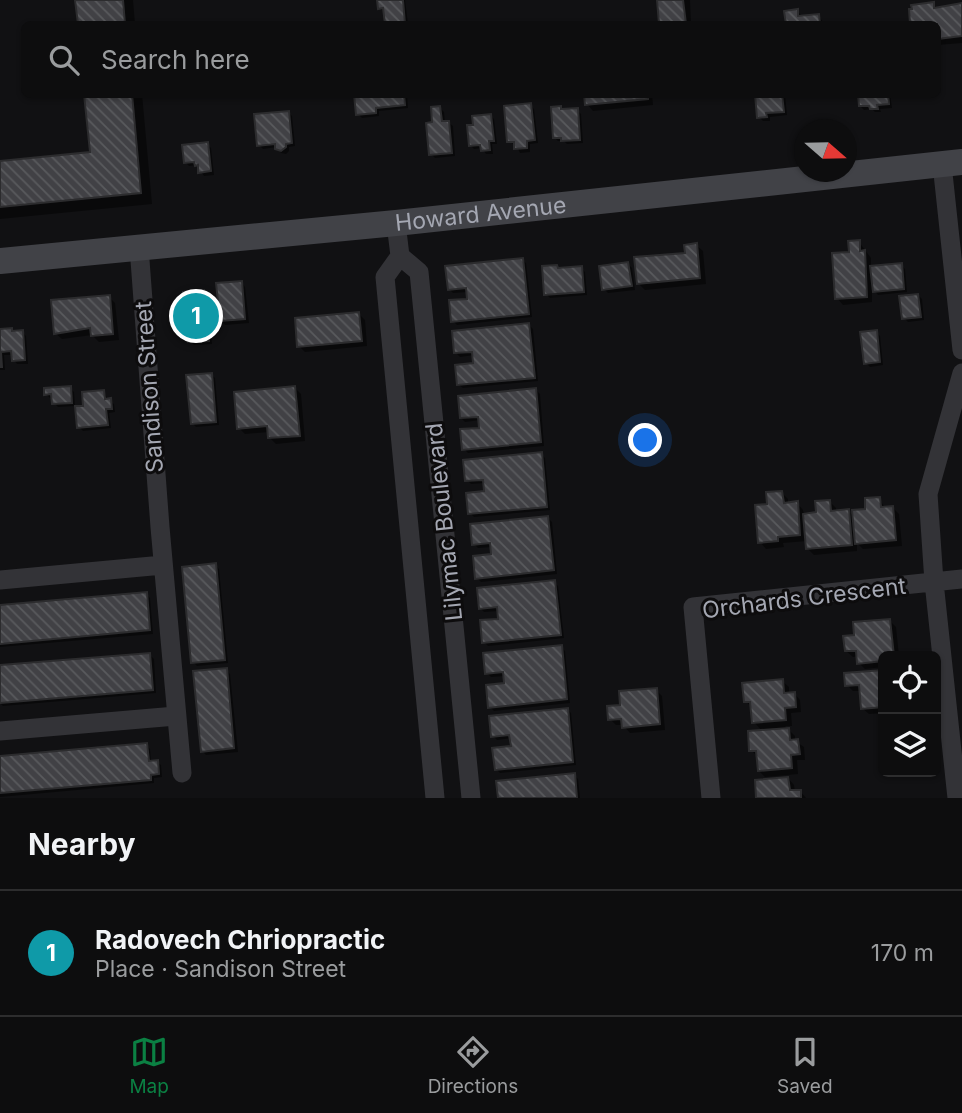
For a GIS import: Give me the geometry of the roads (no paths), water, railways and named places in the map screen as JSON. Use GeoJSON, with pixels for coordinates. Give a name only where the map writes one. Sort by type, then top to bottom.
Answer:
{"type":"FeatureCollection","features":[{"type":"Feature","properties":{"kind":"street","name":"Howard Avenue"},"geometry":{"type":"LineString","coordinates":[[0,261],[396,223],[952,163]]}},
{"type":"Feature","properties":{"kind":"street"},"geometry":{"type":"LineString","coordinates":[[952,163],[962,350]]}},
{"type":"Feature","properties":{"kind":"street"},"geometry":{"type":"LineString","coordinates":[[396,223],[400,256]]}},
{"type":"Feature","properties":{"kind":"street","name":"Sandison Street"},"geometry":{"type":"LineString","coordinates":[[139,247],[182,773]]}},
{"type":"Feature","properties":{"kind":"street","name":"Lilymac Boulevard"},"geometry":{"type":"LineString","coordinates":[[435,798],[385,277],[400,256],[419,272],[471,798]]}},
{"type":"Feature","properties":{"kind":"street"},"geometry":{"type":"LineString","coordinates":[[957,798],[934,582],[928,494],[962,373]]}},
{"type":"Feature","properties":{"kind":"street"},"geometry":{"type":"LineString","coordinates":[[0,580],[163,565]]}},
{"type":"Feature","properties":{"kind":"street"},"geometry":{"type":"LineString","coordinates":[[934,582],[962,579]]}},
{"type":"Feature","properties":{"kind":"street","name":"Orchards Crescent"},"geometry":{"type":"LineString","coordinates":[[711,798],[693,607],[934,582]]}},
{"type":"Feature","properties":{"kind":"street"},"geometry":{"type":"LineString","coordinates":[[0,731],[176,716]]}},
{"type":"Feature","properties":{"kind":"place","name":"Radovech Chriopractic"},"geometry":{"type":"Point","coordinates":[196,316]}}]}
